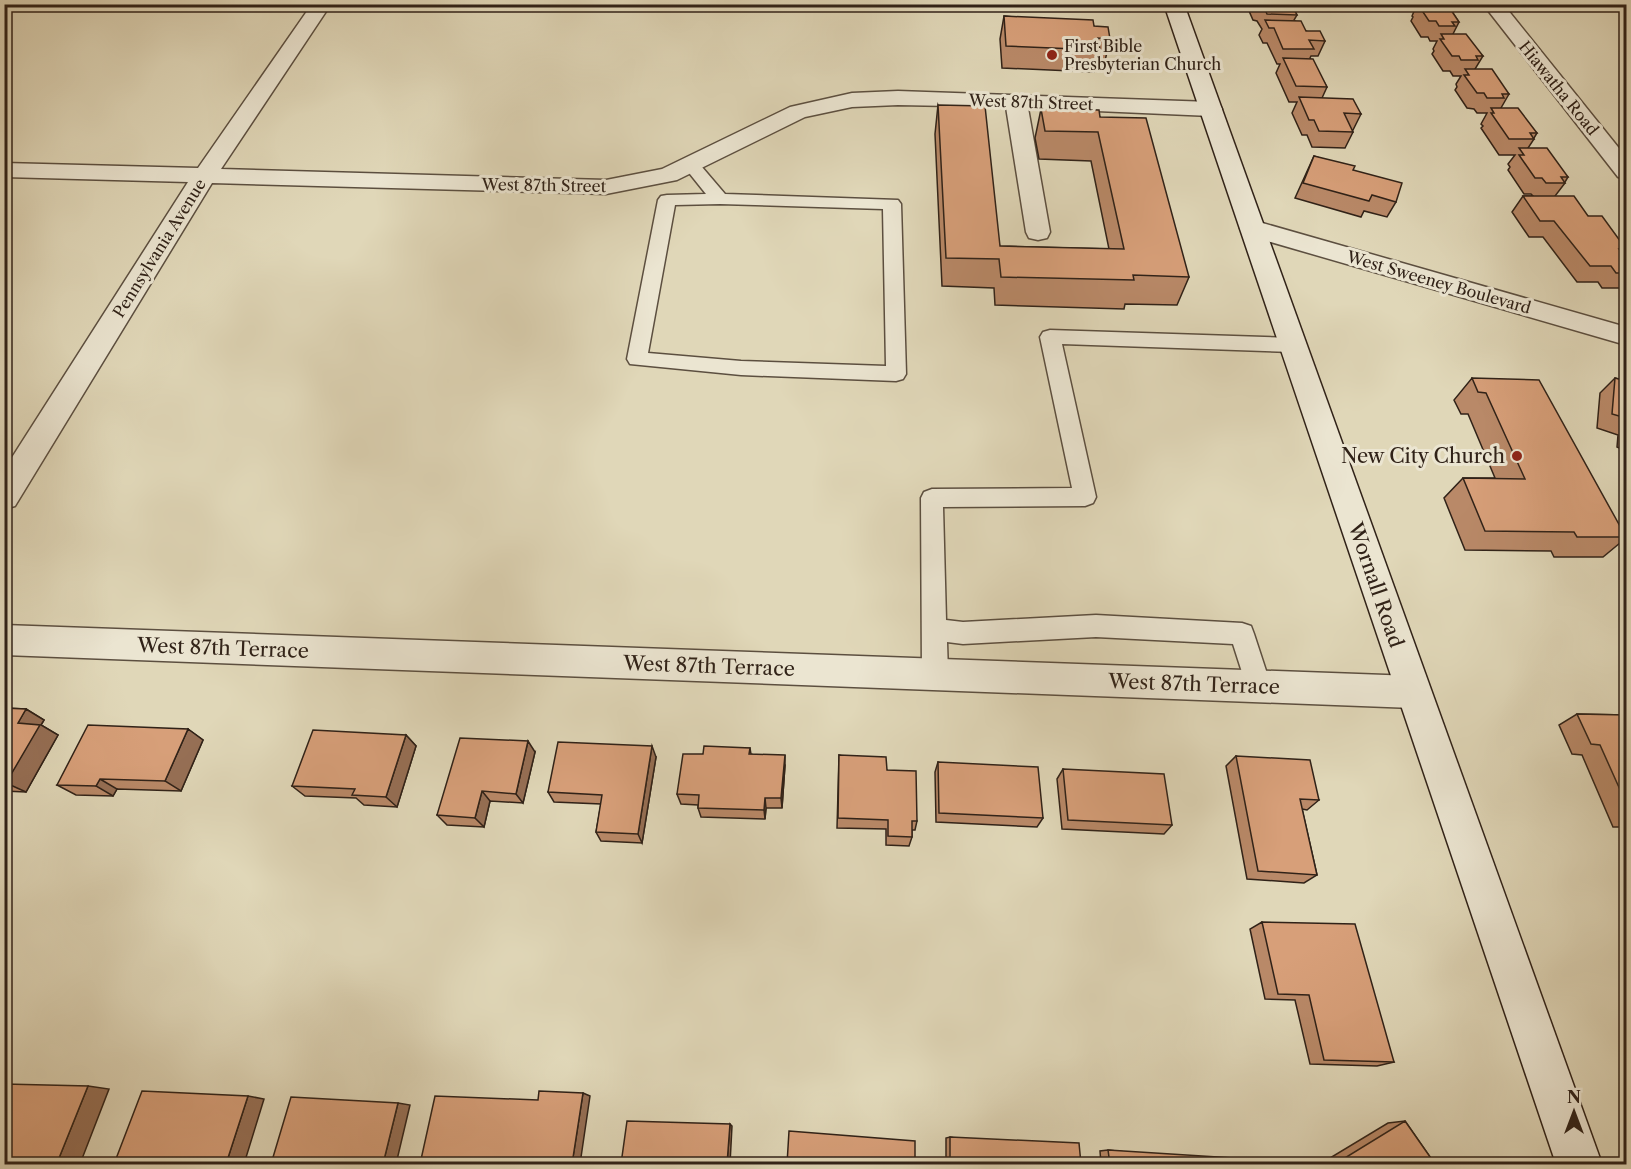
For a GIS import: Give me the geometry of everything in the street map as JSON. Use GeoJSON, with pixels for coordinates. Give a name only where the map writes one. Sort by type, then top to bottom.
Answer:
{"type":"FeatureCollection","features":[{"type":"Feature","properties":{"kind":"street","name":"Pennsylvania Avenue"},"geometry":{"type":"LineString","coordinates":[[4,497],[203,178],[322,4]]}},
{"type":"Feature","properties":{"kind":"street","name":"Wornall Road"},"geometry":{"type":"LineString","coordinates":[[1174,4],[1579,1164]]}},
{"type":"Feature","properties":{"kind":"street","name":"Hiawatha Road"},"geometry":{"type":"LineString","coordinates":[[1492,4],[1623,163]]}},
{"type":"Feature","properties":{"kind":"street","name":"West 87th Street"},"geometry":{"type":"LineString","coordinates":[[4,170],[203,178],[606,187],[669,175],[798,112],[852,100],[898,98],[1211,109]]}},
{"type":"Feature","properties":{"kind":"street"},"geometry":{"type":"LineString","coordinates":[[1016,101],[1038,232]]}},
{"type":"Feature","properties":{"kind":"street","name":"West Sweeney Boulevard"},"geometry":{"type":"LineString","coordinates":[[1252,228],[1626,336]]}},
{"type":"Feature","properties":{"kind":"street","name":"West 87th Terrace"},"geometry":{"type":"LineString","coordinates":[[4,640],[1413,692]]}},
{"type":"Feature","properties":{"kind":"lane"},"geometry":{"type":"LineString","coordinates":[[690,164],[720,199],[892,204],[896,374],[741,368],[637,359],[667,200],[720,199]]}},
{"type":"Feature","properties":{"kind":"lane"},"geometry":{"type":"LineString","coordinates":[[935,674],[932,498],[1085,497],[1050,336],[1292,345]]}},
{"type":"Feature","properties":{"kind":"lane"},"geometry":{"type":"LineString","coordinates":[[934,629],[963,633],[1096,626],[1242,634],[1258,686]]}},
{"type":"Feature","properties":{"kind":"building"},"geometry":{"type":"Polygon","coordinates":[[[1258,4],[1291,4],[1297,15],[1267,14],[1263,5],[1258,4]]]}},
{"type":"Feature","properties":{"kind":"building"},"geometry":{"type":"Polygon","coordinates":[[[1422,4],[1447,4],[1459,22],[1452,22],[1455,26],[1439,26],[1436,21],[1429,21],[1419,6],[1423,6],[1422,4]]]}},
{"type":"Feature","properties":{"kind":"building"},"geometry":{"type":"Polygon","coordinates":[[[1004,16],[1093,20],[1094,26],[1108,27],[1110,39],[1098,38],[1100,50],[1006,46],[1004,16]]]}},
{"type":"Feature","properties":{"kind":"building"},"geometry":{"type":"Polygon","coordinates":[[[1265,20],[1301,21],[1306,31],[1320,31],[1325,41],[1309,40],[1314,49],[1283,49],[1274,28],[1269,28],[1265,20]]]}},
{"type":"Feature","properties":{"kind":"building"},"geometry":{"type":"Polygon","coordinates":[[[1441,34],[1466,34],[1483,56],[1476,56],[1478,60],[1461,60],[1459,56],[1452,56],[1440,39],[1444,39],[1441,34]]]}},
{"type":"Feature","properties":{"kind":"building"},"geometry":{"type":"Polygon","coordinates":[[[1283,58],[1313,59],[1327,87],[1296,86],[1283,58]]]}},
{"type":"Feature","properties":{"kind":"building"},"geometry":{"type":"Polygon","coordinates":[[[1465,69],[1492,69],[1509,94],[1502,94],[1504,98],[1487,98],[1484,93],[1477,93],[1464,75],[1469,75],[1465,69]]]}},
{"type":"Feature","properties":{"kind":"building"},"geometry":{"type":"Polygon","coordinates":[[[1299,97],[1353,99],[1361,114],[1344,113],[1353,132],[1319,131],[1314,120],[1309,120],[1299,97]]]}},
{"type":"Feature","properties":{"kind":"building"},"geometry":{"type":"Polygon","coordinates":[[[938,105],[985,106],[1000,246],[1124,249],[1098,132],[1045,131],[1041,109],[1099,110],[1100,117],[1146,118],[1189,277],[1133,275],[1134,280],[1001,277],[999,259],[946,258],[938,105]]]}},
{"type":"Feature","properties":{"kind":"building"},"geometry":{"type":"Polygon","coordinates":[[[1491,108],[1518,108],[1537,133],[1530,133],[1534,139],[1509,139],[1491,113],[1494,113],[1491,108]]]}},
{"type":"Feature","properties":{"kind":"building"},"geometry":{"type":"Polygon","coordinates":[[[1519,148],[1547,148],[1568,177],[1561,177],[1565,183],[1546,183],[1542,178],[1535,178],[1519,155],[1524,155],[1519,148]]]}},
{"type":"Feature","properties":{"kind":"building"},"geometry":{"type":"Polygon","coordinates":[[[1314,156],[1355,166],[1353,170],[1402,183],[1396,202],[1372,195],[1369,201],[1303,183],[1314,156]]]}},
{"type":"Feature","properties":{"kind":"building"},"geometry":{"type":"Polygon","coordinates":[[[1523,196],[1574,196],[1588,216],[1602,216],[1626,249],[1619,249],[1626,259],[1626,273],[1616,273],[1611,266],[1590,266],[1554,221],[1540,221],[1523,196]]]}},
{"type":"Feature","properties":{"kind":"building"},"geometry":{"type":"Polygon","coordinates":[[[1472,378],[1539,380],[1626,537],[1577,537],[1574,532],[1485,531],[1463,478],[1525,479],[1486,393],[1478,392],[1472,378]]]}},
{"type":"Feature","properties":{"kind":"building"},"geometry":{"type":"Polygon","coordinates":[[[1615,378],[1626,381],[1626,418],[1612,414],[1615,378]]]}},
{"type":"Feature","properties":{"kind":"building"},"geometry":{"type":"Polygon","coordinates":[[[4,708],[26,709],[18,723],[40,725],[6,783],[4,782],[4,708]]]}},
{"type":"Feature","properties":{"kind":"building"},"geometry":{"type":"Polygon","coordinates":[[[1577,714],[1626,715],[1626,803],[1600,745],[1591,744],[1577,714]]]}},
{"type":"Feature","properties":{"kind":"building"},"geometry":{"type":"Polygon","coordinates":[[[88,725],[188,729],[165,781],[100,779],[96,786],[57,785],[88,725]]]}},
{"type":"Feature","properties":{"kind":"building"},"geometry":{"type":"Polygon","coordinates":[[[313,730],[406,735],[386,797],[352,795],[355,789],[292,786],[313,730]]]}},
{"type":"Feature","properties":{"kind":"building"},"geometry":{"type":"Polygon","coordinates":[[[460,738],[528,741],[516,794],[482,791],[475,818],[437,815],[460,738]]]}},
{"type":"Feature","properties":{"kind":"building"},"geometry":{"type":"Polygon","coordinates":[[[558,742],[652,746],[638,834],[596,832],[602,795],[548,792],[558,742]]]}},
{"type":"Feature","properties":{"kind":"building"},"geometry":{"type":"Polygon","coordinates":[[[704,746],[750,748],[749,754],[785,755],[781,798],[765,798],[764,810],[698,808],[699,795],[677,794],[683,754],[703,754],[704,746]]]}},
{"type":"Feature","properties":{"kind":"building"},"geometry":{"type":"Polygon","coordinates":[[[839,755],[886,757],[887,770],[916,771],[917,821],[912,821],[912,837],[888,836],[888,820],[838,818],[839,755]]]}},
{"type":"Feature","properties":{"kind":"building"},"geometry":{"type":"Polygon","coordinates":[[[1236,756],[1310,760],[1319,800],[1300,799],[1317,875],[1258,871],[1236,756]]]}},
{"type":"Feature","properties":{"kind":"building"},"geometry":{"type":"Polygon","coordinates":[[[938,762],[1038,767],[1043,818],[939,813],[938,762]]]}},
{"type":"Feature","properties":{"kind":"building"},"geometry":{"type":"Polygon","coordinates":[[[1063,769],[1164,774],[1172,825],[1068,820],[1063,769]]]}},
{"type":"Feature","properties":{"kind":"building"},"geometry":{"type":"Polygon","coordinates":[[[1262,922],[1355,924],[1394,1062],[1324,1060],[1309,995],[1278,994],[1262,922]]]}},
{"type":"Feature","properties":{"kind":"building"},"geometry":{"type":"Polygon","coordinates":[[[4,1084],[88,1086],[57,1163],[4,1162],[4,1084]]]}},
{"type":"Feature","properties":{"kind":"building"},"geometry":{"type":"Polygon","coordinates":[[[142,1091],[248,1096],[226,1164],[114,1164],[142,1091]]]}},
{"type":"Feature","properties":{"kind":"building"},"geometry":{"type":"Polygon","coordinates":[[[539,1091],[583,1093],[572,1164],[420,1164],[435,1096],[538,1100],[539,1091]]]}},
{"type":"Feature","properties":{"kind":"building"},"geometry":{"type":"Polygon","coordinates":[[[291,1097],[398,1103],[383,1164],[271,1164],[291,1097]]]}},
{"type":"Feature","properties":{"kind":"building"},"geometry":{"type":"Polygon","coordinates":[[[627,1121],[730,1124],[727,1164],[621,1164],[627,1121]]]}},
{"type":"Feature","properties":{"kind":"building"},"geometry":{"type":"Polygon","coordinates":[[[1405,1121],[1435,1164],[1335,1164],[1405,1121]]]}},
{"type":"Feature","properties":{"kind":"building"},"geometry":{"type":"Polygon","coordinates":[[[789,1131],[915,1141],[915,1164],[787,1164],[789,1131]]]}},
{"type":"Feature","properties":{"kind":"building"},"geometry":{"type":"Polygon","coordinates":[[[950,1137],[1079,1143],[1081,1164],[950,1164],[950,1137]]]}},
{"type":"Feature","properties":{"kind":"building"},"geometry":{"type":"Polygon","coordinates":[[[1108,1150],[1233,1158],[1234,1164],[1110,1164],[1108,1150]]]}},
{"type":"Feature","properties":{"kind":"place","name":"First Bible Presbyterian Church"},"geometry":{"type":"Point","coordinates":[1052,55]}},
{"type":"Feature","properties":{"kind":"place","name":"New City Church"},"geometry":{"type":"Point","coordinates":[1517,456]}}]}
